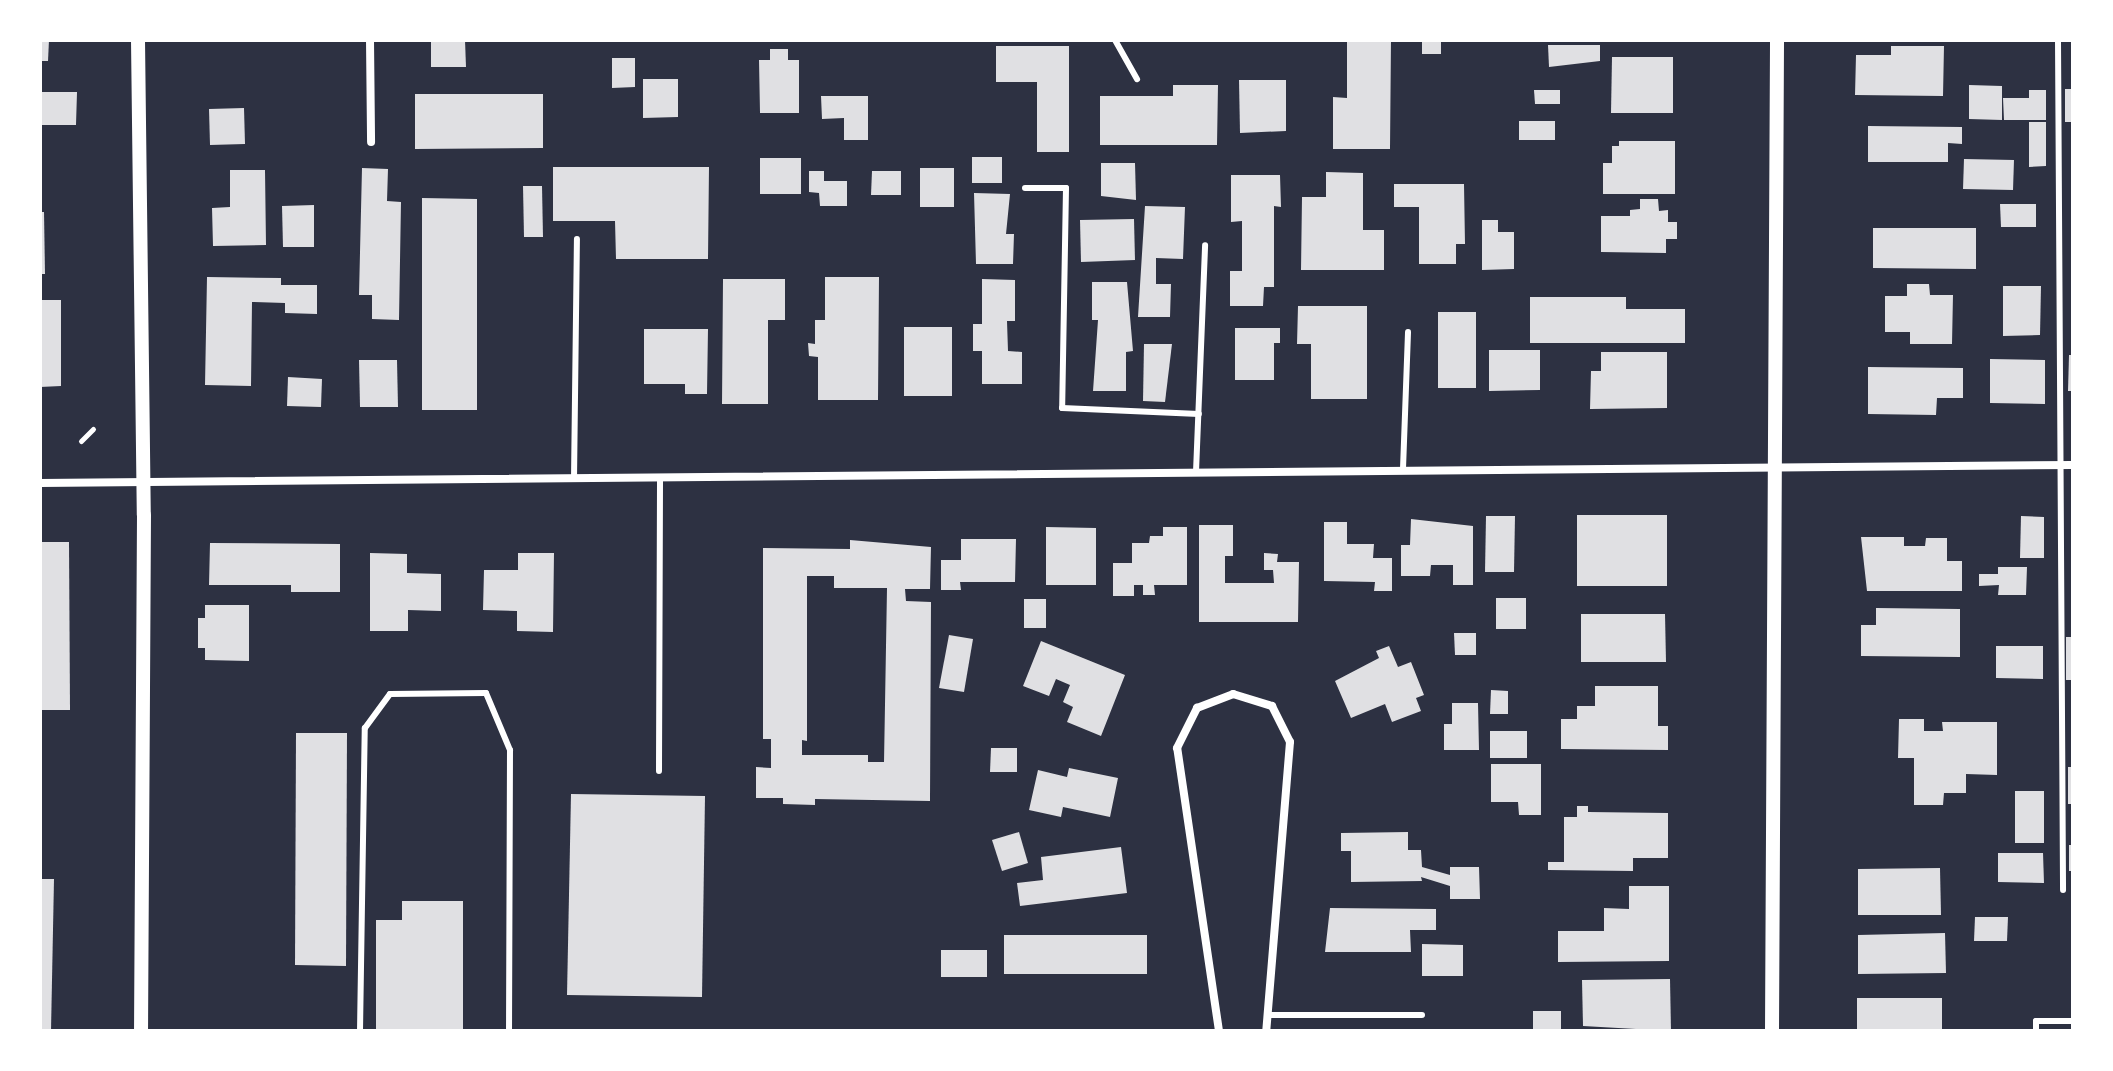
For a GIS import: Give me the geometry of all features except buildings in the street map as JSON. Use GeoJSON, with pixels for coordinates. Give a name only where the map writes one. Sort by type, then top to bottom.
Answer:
{"type":"FeatureCollection","features":[{"type":"Feature","properties":{"kind":"street"},"geometry":{"type":"LineString","coordinates":[[138,40],[143,485],[141,1031]]}},
{"type":"Feature","properties":{"kind":"street"},"geometry":{"type":"LineString","coordinates":[[370,40],[371,142]]}},
{"type":"Feature","properties":{"kind":"street"},"geometry":{"type":"LineString","coordinates":[[1772,1031],[1772,465],[1777,40]]}},
{"type":"Feature","properties":{"kind":"street"},"geometry":{"type":"LineString","coordinates":[[40,483],[143,485],[1772,465],[2073,465]]}},
{"type":"Feature","properties":{"kind":"street"},"geometry":{"type":"LineString","coordinates":[[1219,1031],[1177,748],[1197,708],[1233,694],[1272,706],[1290,742],[1266,1031]]}},
{"type":"Feature","properties":{"kind":"lane"},"geometry":{"type":"LineString","coordinates":[[1115,40],[1137,79]]}},
{"type":"Feature","properties":{"kind":"lane"},"geometry":{"type":"LineString","coordinates":[[2058,40],[2058,465],[2063,890]]}},
{"type":"Feature","properties":{"kind":"lane"},"geometry":{"type":"LineString","coordinates":[[1025,188],[1066,188],[1062,408],[1199,414]]}},
{"type":"Feature","properties":{"kind":"lane"},"geometry":{"type":"LineString","coordinates":[[574,479],[577,239]]}},
{"type":"Feature","properties":{"kind":"lane"},"geometry":{"type":"LineString","coordinates":[[1196,472],[1205,245]]}},
{"type":"Feature","properties":{"kind":"lane"},"geometry":{"type":"LineString","coordinates":[[1403,469],[1408,332]]}},
{"type":"Feature","properties":{"kind":"lane"},"geometry":{"type":"LineString","coordinates":[[659,771],[660,478]]}},
{"type":"Feature","properties":{"kind":"lane"},"geometry":{"type":"LineString","coordinates":[[360,1031],[365,728],[390,694],[486,693],[510,750],[509,1031]]}},
{"type":"Feature","properties":{"kind":"lane"},"geometry":{"type":"LineString","coordinates":[[1269,1015],[1422,1015]]}},
{"type":"Feature","properties":{"kind":"lane"},"geometry":{"type":"LineString","coordinates":[[2036,1031],[2036,1021],[2073,1021]]}},
{"type":"Feature","properties":{"kind":"path"},"geometry":{"type":"LineString","coordinates":[[81,441],[93,429]]}}]}
